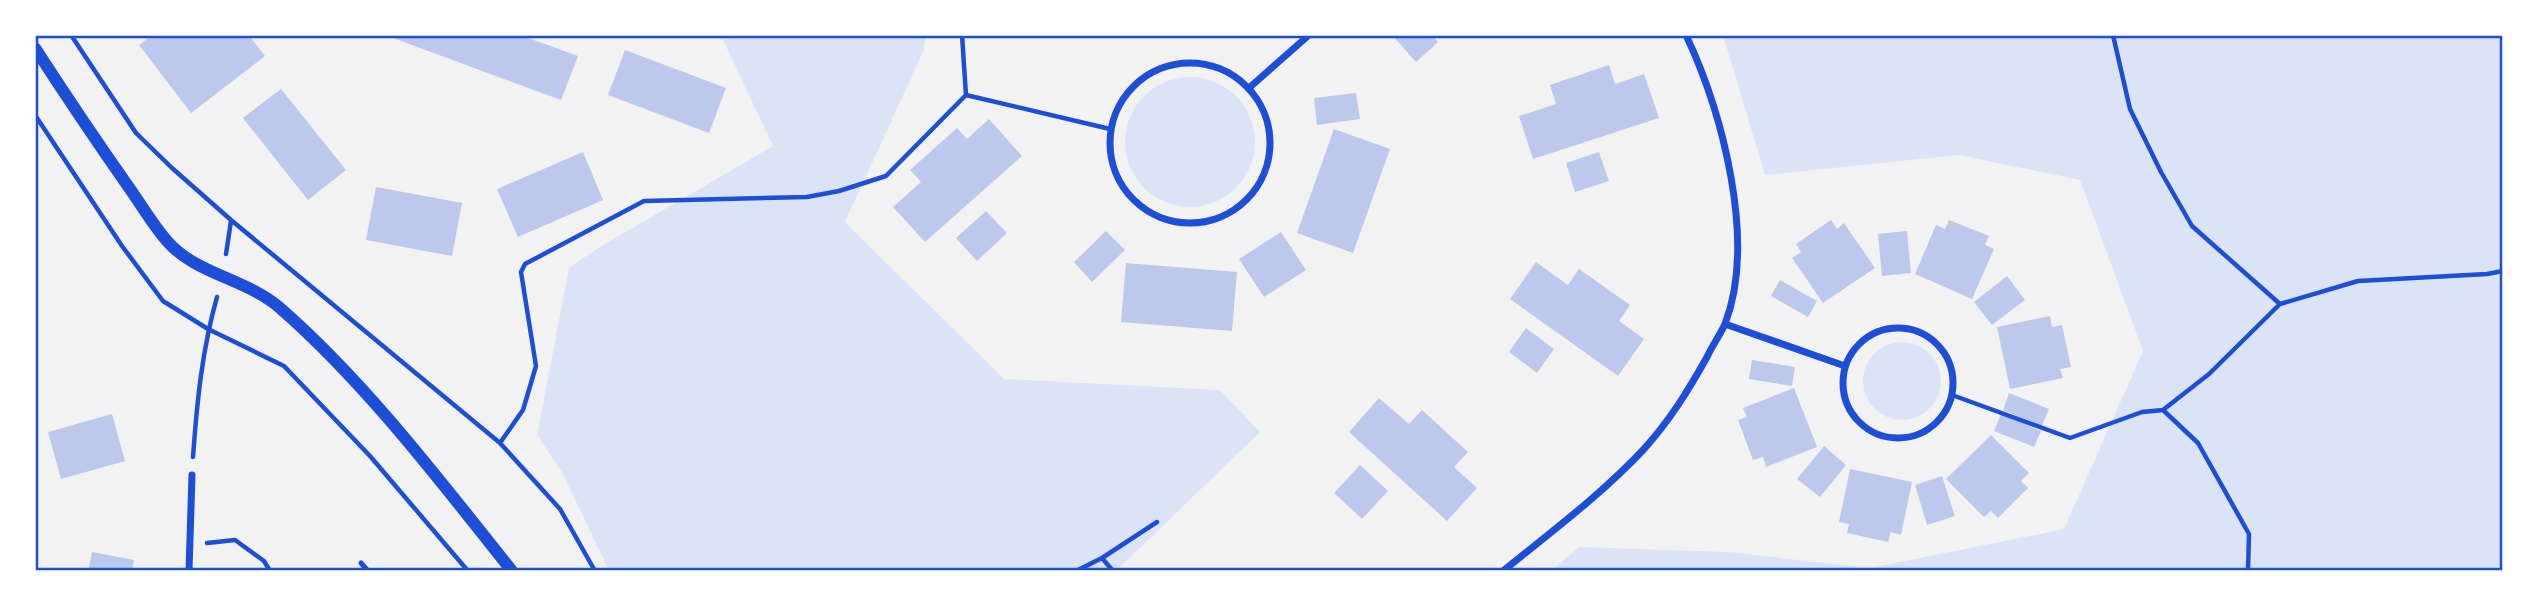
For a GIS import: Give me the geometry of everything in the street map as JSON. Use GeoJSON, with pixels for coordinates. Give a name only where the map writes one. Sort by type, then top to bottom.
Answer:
{"type":"FeatureCollection","features":[{"type":"Feature","properties":{"kind":"street"},"geometry":{"type":"LineString","coordinates":[[1250,88],[1310,35]]}},
{"type":"Feature","properties":{"kind":"street"},"geometry":{"type":"LineString","coordinates":[[1503,571],[1613,480],[1644,449],[1679,407],[1725,324],[1736,273],[1735,207],[1724,136],[1686,35]]}},
{"type":"Feature","properties":{"kind":"street"},"geometry":{"type":"LineString","coordinates":[[35,48],[83,123],[168,243],[197,264],[240,282],[277,306],[307,333],[389,421],[512,571]]}},
{"type":"Feature","properties":{"kind":"street"},"geometry":{"type":"LineString","coordinates":[[1177,63],[1203,63],[1229,71],[1250,88],[1265,111],[1271,139],[1267,166],[1255,191],[1234,211],[1209,221],[1181,223],[1154,215],[1132,199],[1116,176],[1109,149],[1110,129],[1121,100],[1130,88],[1151,71],[1177,63]]}},
{"type":"Feature","properties":{"kind":"street"},"geometry":{"type":"LineString","coordinates":[[1725,324],[1845,366]]}},
{"type":"Feature","properties":{"kind":"street"},"geometry":{"type":"LineString","coordinates":[[1903,328],[1921,332],[1936,343],[1947,358],[1953,376],[1952,395],[1940,419],[1918,435],[1901,439],[1883,437],[1866,430],[1845,401],[1842,383],[1845,366],[1853,349],[1867,336],[1885,329],[1903,328]]}},
{"type":"Feature","properties":{"kind":"street"},"geometry":{"type":"LineString","coordinates":[[189,571],[192,475]]}},
{"type":"Feature","properties":{"kind":"lane"},"geometry":{"type":"LineString","coordinates":[[361,563],[368,571]]}},
{"type":"Feature","properties":{"kind":"path"},"geometry":{"type":"LineString","coordinates":[[71,35],[136,133],[231,220],[500,443],[560,509],[594,571]]}},
{"type":"Feature","properties":{"kind":"path"},"geometry":{"type":"LineString","coordinates":[[500,443],[523,410],[536,366],[521,272],[525,264],[644,201],[807,197],[839,191],[886,176],[966,95],[962,35]]}},
{"type":"Feature","properties":{"kind":"path"},"geometry":{"type":"LineString","coordinates":[[2113,35],[2130,109],[2161,172],[2192,226],[2280,304]]}},
{"type":"Feature","properties":{"kind":"path"},"geometry":{"type":"LineString","coordinates":[[966,95],[1110,129]]}},
{"type":"Feature","properties":{"kind":"path"},"geometry":{"type":"LineString","coordinates":[[35,116],[122,246],[163,301],[208,329],[285,366],[370,456],[468,571]]}},
{"type":"Feature","properties":{"kind":"path"},"geometry":{"type":"LineString","coordinates":[[192,475],[198,384],[208,329],[223,275],[231,220]]}},
{"type":"Feature","properties":{"kind":"path"},"geometry":{"type":"LineString","coordinates":[[1952,395],[2070,438],[2142,412],[2163,410],[2209,374],[2280,304],[2358,281],[2503,271]]}},
{"type":"Feature","properties":{"kind":"path"},"geometry":{"type":"LineString","coordinates":[[2163,410],[2198,443],[2249,534],[2248,571]]}},
{"type":"Feature","properties":{"kind":"path"},"geometry":{"type":"LineString","coordinates":[[1076,571],[1102,558],[1157,522]]}},
{"type":"Feature","properties":{"kind":"path"},"geometry":{"type":"LineString","coordinates":[[190,545],[235,540],[264,561],[270,571]]}},
{"type":"Feature","properties":{"kind":"path"},"geometry":{"type":"LineString","coordinates":[[1102,558],[1112,571]]}},
{"type":"Feature","properties":{"kind":"shaded area"},"geometry":{"type":"Polygon","coordinates":[[[709,35],[926,35],[923,52],[845,222],[1004,379],[1220,390],[1260,432],[1116,571],[609,571],[562,472],[537,435],[569,268],[598,248],[773,146],[723,40],[709,35]]]}},
{"type":"Feature","properties":{"kind":"shaded area"},"geometry":{"type":"Polygon","coordinates":[[[1723,35],[2503,35],[2503,571],[1551,571],[1579,547],[1728,552],[1870,568],[2064,529],[2143,351],[2080,180],[1959,155],[1765,175],[1723,35]]]}},
{"type":"Feature","properties":{"kind":"shaded area"},"geometry":{"type":"Polygon","coordinates":[[[1190,77],[1215,82],[1236,96],[1250,117],[1255,142],[1250,167],[1236,188],[1215,202],[1190,207],[1165,202],[1144,188],[1130,167],[1125,142],[1130,117],[1144,96],[1165,82],[1190,77]]]}},
{"type":"Feature","properties":{"kind":"shaded area"},"geometry":{"type":"Polygon","coordinates":[[[1902,342],[1917,345],[1934,359],[1941,381],[1938,396],[1924,413],[1902,420],[1887,417],[1870,403],[1863,381],[1866,366],[1880,349],[1902,342]]]}},
{"type":"Feature","properties":{"kind":"building"},"geometry":{"type":"Polygon","coordinates":[[[152,35],[249,35],[265,56],[191,113],[139,45],[152,35]]]}},
{"type":"Feature","properties":{"kind":"building"},"geometry":{"type":"Polygon","coordinates":[[[385,35],[520,35],[578,56],[561,100],[385,35]]]}},
{"type":"Feature","properties":{"kind":"building"},"geometry":{"type":"Polygon","coordinates":[[[1392,35],[1432,35],[1438,42],[1416,62],[1392,35]]]}},
{"type":"Feature","properties":{"kind":"building"},"geometry":{"type":"Polygon","coordinates":[[[625,50],[726,88],[709,133],[608,95],[625,50]]]}},
{"type":"Feature","properties":{"kind":"building"},"geometry":{"type":"Polygon","coordinates":[[[1609,65],[1615,84],[1644,74],[1659,118],[1533,159],[1519,116],[1556,104],[1550,85],[1609,65]]]}},
{"type":"Feature","properties":{"kind":"building"},"geometry":{"type":"Polygon","coordinates":[[[281,89],[346,170],[308,200],[243,118],[281,89]]]}},
{"type":"Feature","properties":{"kind":"building"},"geometry":{"type":"Polygon","coordinates":[[[1356,93],[1360,119],[1317,125],[1314,98],[1356,93]]]}},
{"type":"Feature","properties":{"kind":"building"},"geometry":{"type":"Polygon","coordinates":[[[989,119],[1022,156],[925,242],[893,207],[921,182],[910,170],[957,128],[967,139],[989,119]]]}},
{"type":"Feature","properties":{"kind":"building"},"geometry":{"type":"Polygon","coordinates":[[[1334,129],[1390,149],[1353,253],[1297,233],[1334,129]]]}},
{"type":"Feature","properties":{"kind":"building"},"geometry":{"type":"Polygon","coordinates":[[[583,152],[603,200],[518,237],[497,189],[583,152]]]}},
{"type":"Feature","properties":{"kind":"building"},"geometry":{"type":"Polygon","coordinates":[[[1599,152],[1609,181],[1575,192],[1566,163],[1599,152]]]}},
{"type":"Feature","properties":{"kind":"building"},"geometry":{"type":"Polygon","coordinates":[[[376,187],[462,203],[452,256],[366,240],[376,187]]]}},
{"type":"Feature","properties":{"kind":"building"},"geometry":{"type":"Polygon","coordinates":[[[986,211],[1007,233],[977,261],[956,238],[986,211]]]}},
{"type":"Feature","properties":{"kind":"building"},"geometry":{"type":"Polygon","coordinates":[[[1831,220],[1837,229],[1844,223],[1875,268],[1823,303],[1792,258],[1801,252],[1796,244],[1831,220]]]}},
{"type":"Feature","properties":{"kind":"building"},"geometry":{"type":"Polygon","coordinates":[[[1949,220],[1989,236],[1985,245],[1994,249],[1972,299],[1915,274],[1936,225],[1945,229],[1949,220]]]}},
{"type":"Feature","properties":{"kind":"building"},"geometry":{"type":"Polygon","coordinates":[[[1106,231],[1125,250],[1092,282],[1074,262],[1106,231]]]}},
{"type":"Feature","properties":{"kind":"building"},"geometry":{"type":"Polygon","coordinates":[[[1907,231],[1911,273],[1882,276],[1878,234],[1907,231]]]}},
{"type":"Feature","properties":{"kind":"building"},"geometry":{"type":"Polygon","coordinates":[[[1281,232],[1306,270],[1264,297],[1239,259],[1281,232]]]}},
{"type":"Feature","properties":{"kind":"building"},"geometry":{"type":"Polygon","coordinates":[[[1536,262],[1568,285],[1579,269],[1630,305],[1619,321],[1644,339],[1618,376],[1510,299],[1536,262]]]}},
{"type":"Feature","properties":{"kind":"building"},"geometry":{"type":"Polygon","coordinates":[[[1126,263],[1237,272],[1232,331],[1121,322],[1126,263]]]}},
{"type":"Feature","properties":{"kind":"building"},"geometry":{"type":"Polygon","coordinates":[[[2007,276],[2025,300],[1992,325],[1974,302],[2007,276]]]}},
{"type":"Feature","properties":{"kind":"building"},"geometry":{"type":"Polygon","coordinates":[[[1780,280],[1817,301],[1808,317],[1771,296],[1780,280]]]}},
{"type":"Feature","properties":{"kind":"building"},"geometry":{"type":"Polygon","coordinates":[[[2050,316],[2052,327],[2062,325],[2071,367],[2060,369],[2063,378],[2010,389],[1997,327],[2050,316]]]}},
{"type":"Feature","properties":{"kind":"building"},"geometry":{"type":"Polygon","coordinates":[[[1526,328],[1554,349],[1537,373],[1509,352],[1526,328]]]}},
{"type":"Feature","properties":{"kind":"building"},"geometry":{"type":"Polygon","coordinates":[[[1752,360],[1795,367],[1792,386],[1749,379],[1752,360]]]}},
{"type":"Feature","properties":{"kind":"building"},"geometry":{"type":"Polygon","coordinates":[[[1794,388],[1817,447],[1766,467],[1763,457],[1753,460],[1738,420],[1747,417],[1743,408],[1794,388]]]}},
{"type":"Feature","properties":{"kind":"building"},"geometry":{"type":"Polygon","coordinates":[[[2009,393],[2049,409],[2042,426],[2003,410],[2009,393]]]}},
{"type":"Feature","properties":{"kind":"building"},"geometry":{"type":"Polygon","coordinates":[[[1379,398],[1409,424],[1422,410],[1468,452],[1454,467],[1477,488],[1447,521],[1349,432],[1379,398]]]}},
{"type":"Feature","properties":{"kind":"building"},"geometry":{"type":"Polygon","coordinates":[[[112,414],[125,461],[61,479],[48,432],[112,414]]]}},
{"type":"Feature","properties":{"kind":"building"},"geometry":{"type":"Polygon","coordinates":[[[2001,414],[2041,431],[2034,447],[1994,431],[2001,414]]]}},
{"type":"Feature","properties":{"kind":"building"},"geometry":{"type":"Polygon","coordinates":[[[1991,435],[2029,473],[2021,481],[2028,488],[1998,518],[1991,511],[1984,517],[1946,479],[1991,435]]]}},
{"type":"Feature","properties":{"kind":"building"},"geometry":{"type":"Polygon","coordinates":[[[1824,446],[1846,465],[1820,497],[1797,479],[1824,446]]]}},
{"type":"Feature","properties":{"kind":"building"},"geometry":{"type":"Polygon","coordinates":[[[1360,465],[1388,491],[1362,519],[1334,493],[1360,465]]]}},
{"type":"Feature","properties":{"kind":"building"},"geometry":{"type":"Polygon","coordinates":[[[1850,469],[1912,482],[1901,535],[1891,532],[1888,542],[1847,533],[1849,524],[1839,522],[1850,469]]]}},
{"type":"Feature","properties":{"kind":"building"},"geometry":{"type":"Polygon","coordinates":[[[1942,476],[1955,516],[1927,525],[1915,485],[1942,476]]]}},
{"type":"Feature","properties":{"kind":"building"},"geometry":{"type":"Polygon","coordinates":[[[92,552],[134,560],[132,571],[88,571],[92,552]]]}}]}
